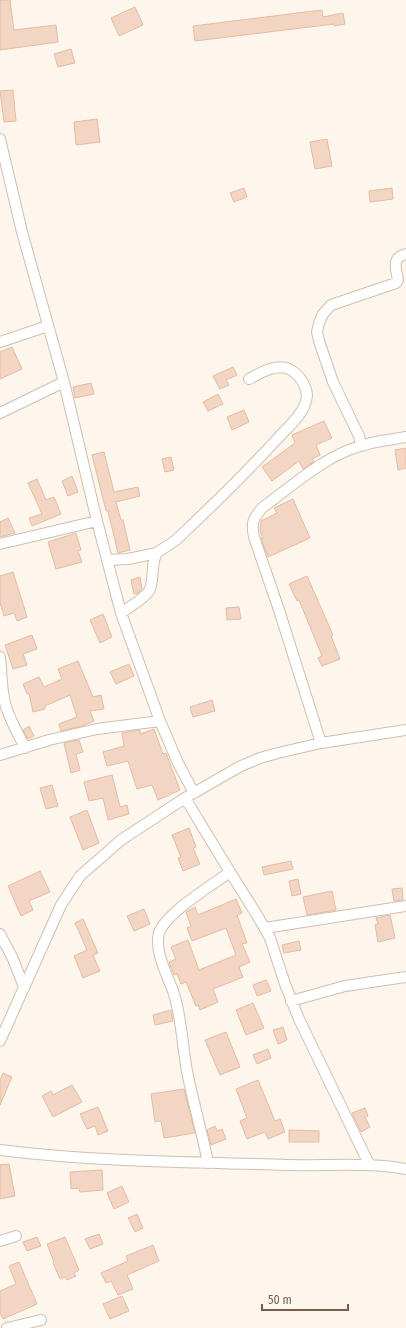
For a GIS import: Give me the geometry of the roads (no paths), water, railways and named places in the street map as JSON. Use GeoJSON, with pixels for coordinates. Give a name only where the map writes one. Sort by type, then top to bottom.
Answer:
{"type":"FeatureCollection","features":[{"type":"Feature","properties":{"kind":"street"},"geometry":{"type":"LineString","coordinates":[[0,139],[22,232],[64,382],[97,521],[121,613],[160,722],[190,795],[230,872],[265,928],[299,1019],[369,1164]]}},
{"type":"Feature","properties":{"kind":"street"},"geometry":{"type":"LineString","coordinates":[[361,445],[359,436],[333,382],[319,341],[317,328],[323,314],[331,305],[396,283],[398,280],[396,259],[406,254]]}},
{"type":"Feature","properties":{"kind":"street"},"geometry":{"type":"LineString","coordinates":[[0,342],[48,326]]}},
{"type":"Feature","properties":{"kind":"street"},"geometry":{"type":"LineString","coordinates":[[107,560],[128,559],[157,553],[175,541],[248,470],[295,419],[305,405],[308,396],[307,390],[301,380],[289,369],[280,367],[270,369],[249,379]]}},
{"type":"Feature","properties":{"kind":"street"},"geometry":{"type":"LineString","coordinates":[[0,413],[64,382]]}},
{"type":"Feature","properties":{"kind":"street"},"geometry":{"type":"LineString","coordinates":[[321,743],[254,537],[252,525],[254,517],[262,508],[327,460],[361,445],[406,438]]}},
{"type":"Feature","properties":{"kind":"street"},"geometry":{"type":"LineString","coordinates":[[0,544],[97,521]]}},
{"type":"Feature","properties":{"kind":"street"},"geometry":{"type":"LineString","coordinates":[[121,613],[150,590],[157,553]]}},
{"type":"Feature","properties":{"kind":"street"},"geometry":{"type":"LineString","coordinates":[[0,657],[1,679],[5,703],[15,728],[26,748]]}},
{"type":"Feature","properties":{"kind":"street"},"geometry":{"type":"LineString","coordinates":[[0,755],[49,740],[97,729],[160,722]]}},
{"type":"Feature","properties":{"kind":"street"},"geometry":{"type":"LineString","coordinates":[[0,1041],[61,905],[80,876],[121,840],[190,795],[241,766],[260,758],[321,743],[406,730]]}},
{"type":"Feature","properties":{"kind":"street"},"geometry":{"type":"LineString","coordinates":[[208,1163],[187,1072],[178,1008],[160,956],[158,944],[159,933],[164,924],[174,913],[230,872]]}},
{"type":"Feature","properties":{"kind":"street"},"geometry":{"type":"LineString","coordinates":[[265,928],[406,906]]}},
{"type":"Feature","properties":{"kind":"street"},"geometry":{"type":"LineString","coordinates":[[0,934],[24,987]]}},
{"type":"Feature","properties":{"kind":"street"},"geometry":{"type":"LineString","coordinates":[[291,1000],[344,986],[406,977]]}},
{"type":"Feature","properties":{"kind":"street"},"geometry":{"type":"LineString","coordinates":[[0,1150],[86,1158],[293,1165],[369,1164],[406,1169]]}},
{"type":"Feature","properties":{"kind":"street"},"geometry":{"type":"LineString","coordinates":[[0,1241],[16,1236]]}},
{"type":"Feature","properties":{"kind":"street"},"geometry":{"type":"LineString","coordinates":[[7,1328],[41,1320]]}}]}
